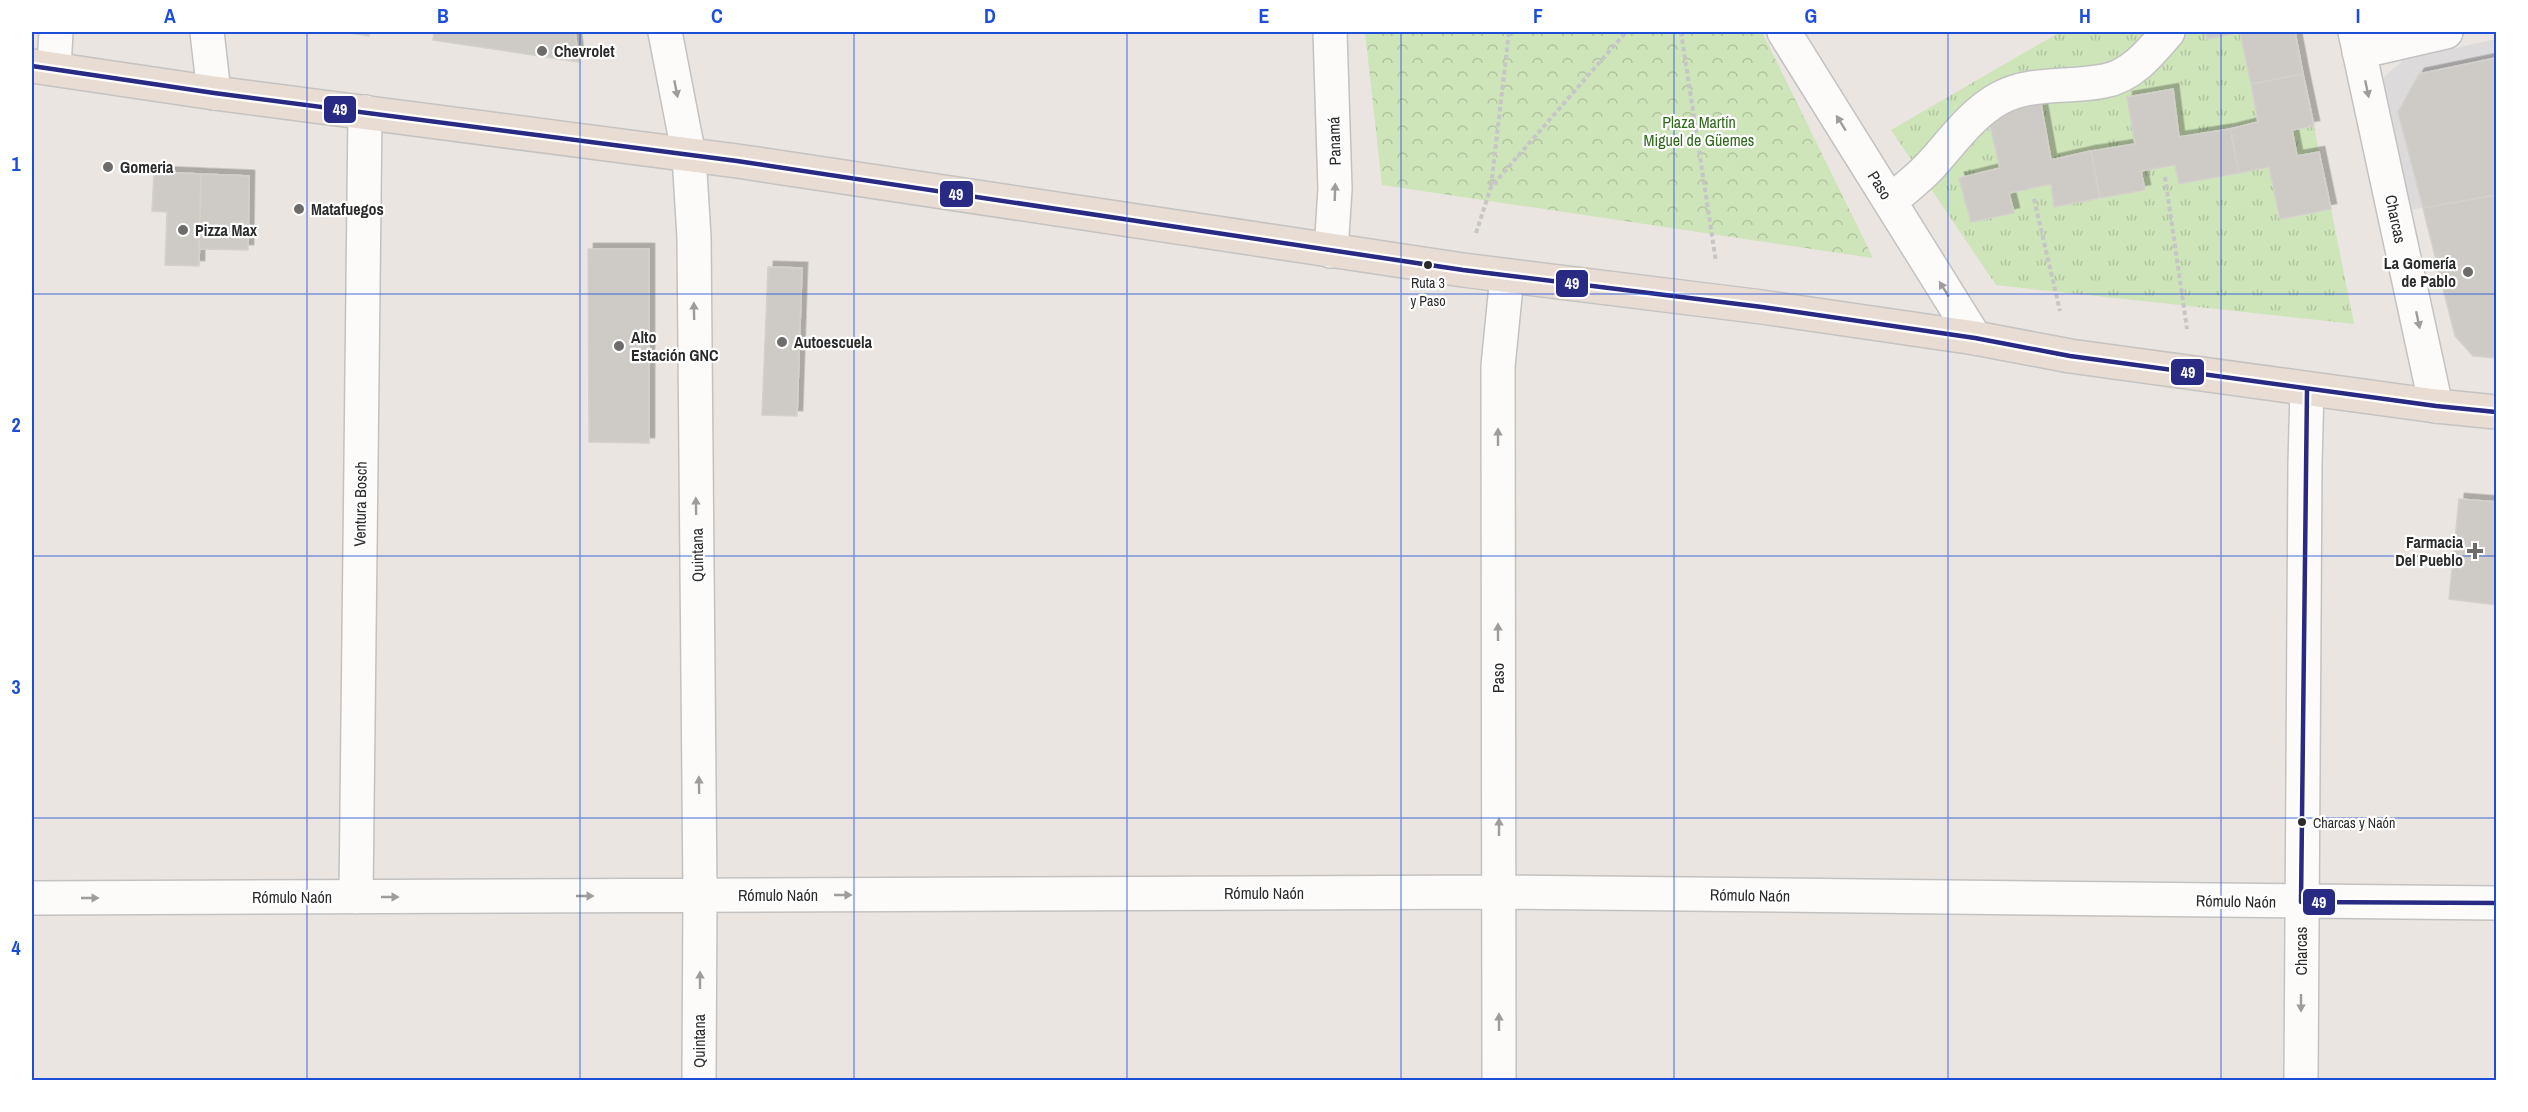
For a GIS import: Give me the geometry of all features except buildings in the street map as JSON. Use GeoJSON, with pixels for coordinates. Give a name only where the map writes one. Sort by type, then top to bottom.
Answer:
{"type":"FeatureCollection","features":[{"type":"Feature","properties":{"kind":"highway"},"geometry":{"type":"LineString","coordinates":[[43,67],[214,93],[737,161],[1463,270],[1722,302],[1975,338],[2070,356],[2436,406],[2496,412]]}},
{"type":"Feature","properties":{"kind":"street"},"geometry":{"type":"LineString","coordinates":[[43,67],[56,32]]}},
{"type":"Feature","properties":{"kind":"street"},"geometry":{"type":"LineString","coordinates":[[207,32],[214,93]]}},
{"type":"Feature","properties":{"kind":"street","name":"Quintana"},"geometry":{"type":"LineString","coordinates":[[664,32],[689,156],[694,237],[700,896],[699,1080]]}},
{"type":"Feature","properties":{"kind":"street","name":"Panamá"},"geometry":{"type":"LineString","coordinates":[[1330,32],[1335,189],[1331,251]]}},
{"type":"Feature","properties":{"kind":"street","name":"Paso"},"geometry":{"type":"LineString","coordinates":[[1784,32],[1975,338]]}},
{"type":"Feature","properties":{"kind":"street"},"geometry":{"type":"LineString","coordinates":[[1890,201],[1930,167],[1978,114],[2001,98],[2032,88],[2105,81],[2128,71],[2146,57],[2168,32]]}},
{"type":"Feature","properties":{"kind":"street"},"geometry":{"type":"LineString","coordinates":[[2357,42],[2446,32]]}},
{"type":"Feature","properties":{"kind":"street","name":"Charcas"},"geometry":{"type":"LineString","coordinates":[[2357,42],[2436,406]]}},
{"type":"Feature","properties":{"kind":"street","name":"Ventura Bosch"},"geometry":{"type":"LineString","coordinates":[[356,897],[365,112]]}},
{"type":"Feature","properties":{"kind":"street","name":"Paso"},"geometry":{"type":"LineString","coordinates":[[1499,1080],[1498,366],[1507,276]]}},
{"type":"Feature","properties":{"kind":"street","name":"Charcas"},"geometry":{"type":"LineString","coordinates":[[2301,1080],[2307,389]]}},
{"type":"Feature","properties":{"kind":"street","name":"Rómulo Naón"},"geometry":{"type":"LineString","coordinates":[[32,898],[1498,892],[2496,903]]}},
{"type":"Feature","properties":{"kind":"path"},"geometry":{"type":"LineString","coordinates":[[1463,270],[1491,187],[1509,32]]}},
{"type":"Feature","properties":{"kind":"path"},"geometry":{"type":"LineString","coordinates":[[1491,187],[1626,32]]}},
{"type":"Feature","properties":{"kind":"path"},"geometry":{"type":"LineString","coordinates":[[1681,32],[1722,302]]}},
{"type":"Feature","properties":{"kind":"path"},"geometry":{"type":"LineString","coordinates":[[2164,177],[2187,329]]}},
{"type":"Feature","properties":{"kind":"path"},"geometry":{"type":"LineString","coordinates":[[2034,199],[2060,311]]}},
{"type":"Feature","properties":{"kind":"shaded area"},"geometry":{"type":"Polygon","coordinates":[[[2496,39],[2496,195],[2409,210],[2382,82],[2385,76],[2404,60],[2496,39]]]}},
{"type":"Feature","properties":{"kind":"green space","name":"Plaza Martín Miguel de Güemes"},"geometry":{"type":"Polygon","coordinates":[[[1365,32],[1762,32],[1873,258],[1382,185],[1365,32]]]}},
{"type":"Feature","properties":{"kind":"green space"},"geometry":{"type":"Polygon","coordinates":[[[2060,32],[2206,32],[2207,38],[2240,32],[2258,122],[2179,137],[2173,90],[2127,97],[2135,144],[2051,160],[2040,105],[2000,168],[1959,178],[1971,221],[2014,213],[2009,193],[2051,184],[2055,207],[2144,190],[2141,171],[2175,165],[2179,184],[2269,167],[2281,219],[2331,209],[2354,324],[1996,285],[1891,130],[2060,32]]]}},
{"type":"Feature","properties":{"kind":"green space"},"geometry":{"type":"Polygon","coordinates":[[[2314,126],[2319,152],[2297,156],[2292,130],[2314,126]]]}},
{"type":"Feature","properties":{"kind":"transit line","name":"49"},"geometry":{"type":"LineString","coordinates":[[32,66],[214,93],[737,161],[1463,270],[1762,307],[1975,338],[2070,356],[2436,406],[2496,412]]}},
{"type":"Feature","properties":{"kind":"transit line","name":"49"},"geometry":{"type":"LineString","coordinates":[[2307,389],[2301,902],[2496,903]]}},
{"type":"Feature","properties":{"kind":"place","name":"Chevrolet"},"geometry":{"type":"Point","coordinates":[542,51]}},
{"type":"Feature","properties":{"kind":"place","name":"Gomeria"},"geometry":{"type":"Point","coordinates":[108,167]}},
{"type":"Feature","properties":{"kind":"place","name":"Matafuegos"},"geometry":{"type":"Point","coordinates":[299,209]}},
{"type":"Feature","properties":{"kind":"place","name":"Pizza Max"},"geometry":{"type":"Point","coordinates":[183,230]}},
{"type":"Feature","properties":{"kind":"place","name":"Ruta 3 y Paso"},"geometry":{"type":"Point","coordinates":[1428,265]}},
{"type":"Feature","properties":{"kind":"place","name":"La Gomería de Pablo"},"geometry":{"type":"Point","coordinates":[2468,272]}},
{"type":"Feature","properties":{"kind":"place","name":"Autoescuela"},"geometry":{"type":"Point","coordinates":[782,342]}},
{"type":"Feature","properties":{"kind":"place","name":"Alto Estación GNC"},"geometry":{"type":"Point","coordinates":[619,346]}},
{"type":"Feature","properties":{"kind":"place","name":"Farmacia Del Pueblo"},"geometry":{"type":"Point","coordinates":[2475,551]}},
{"type":"Feature","properties":{"kind":"place","name":"Charcas y Naón"},"geometry":{"type":"Point","coordinates":[2302,822]}}]}
